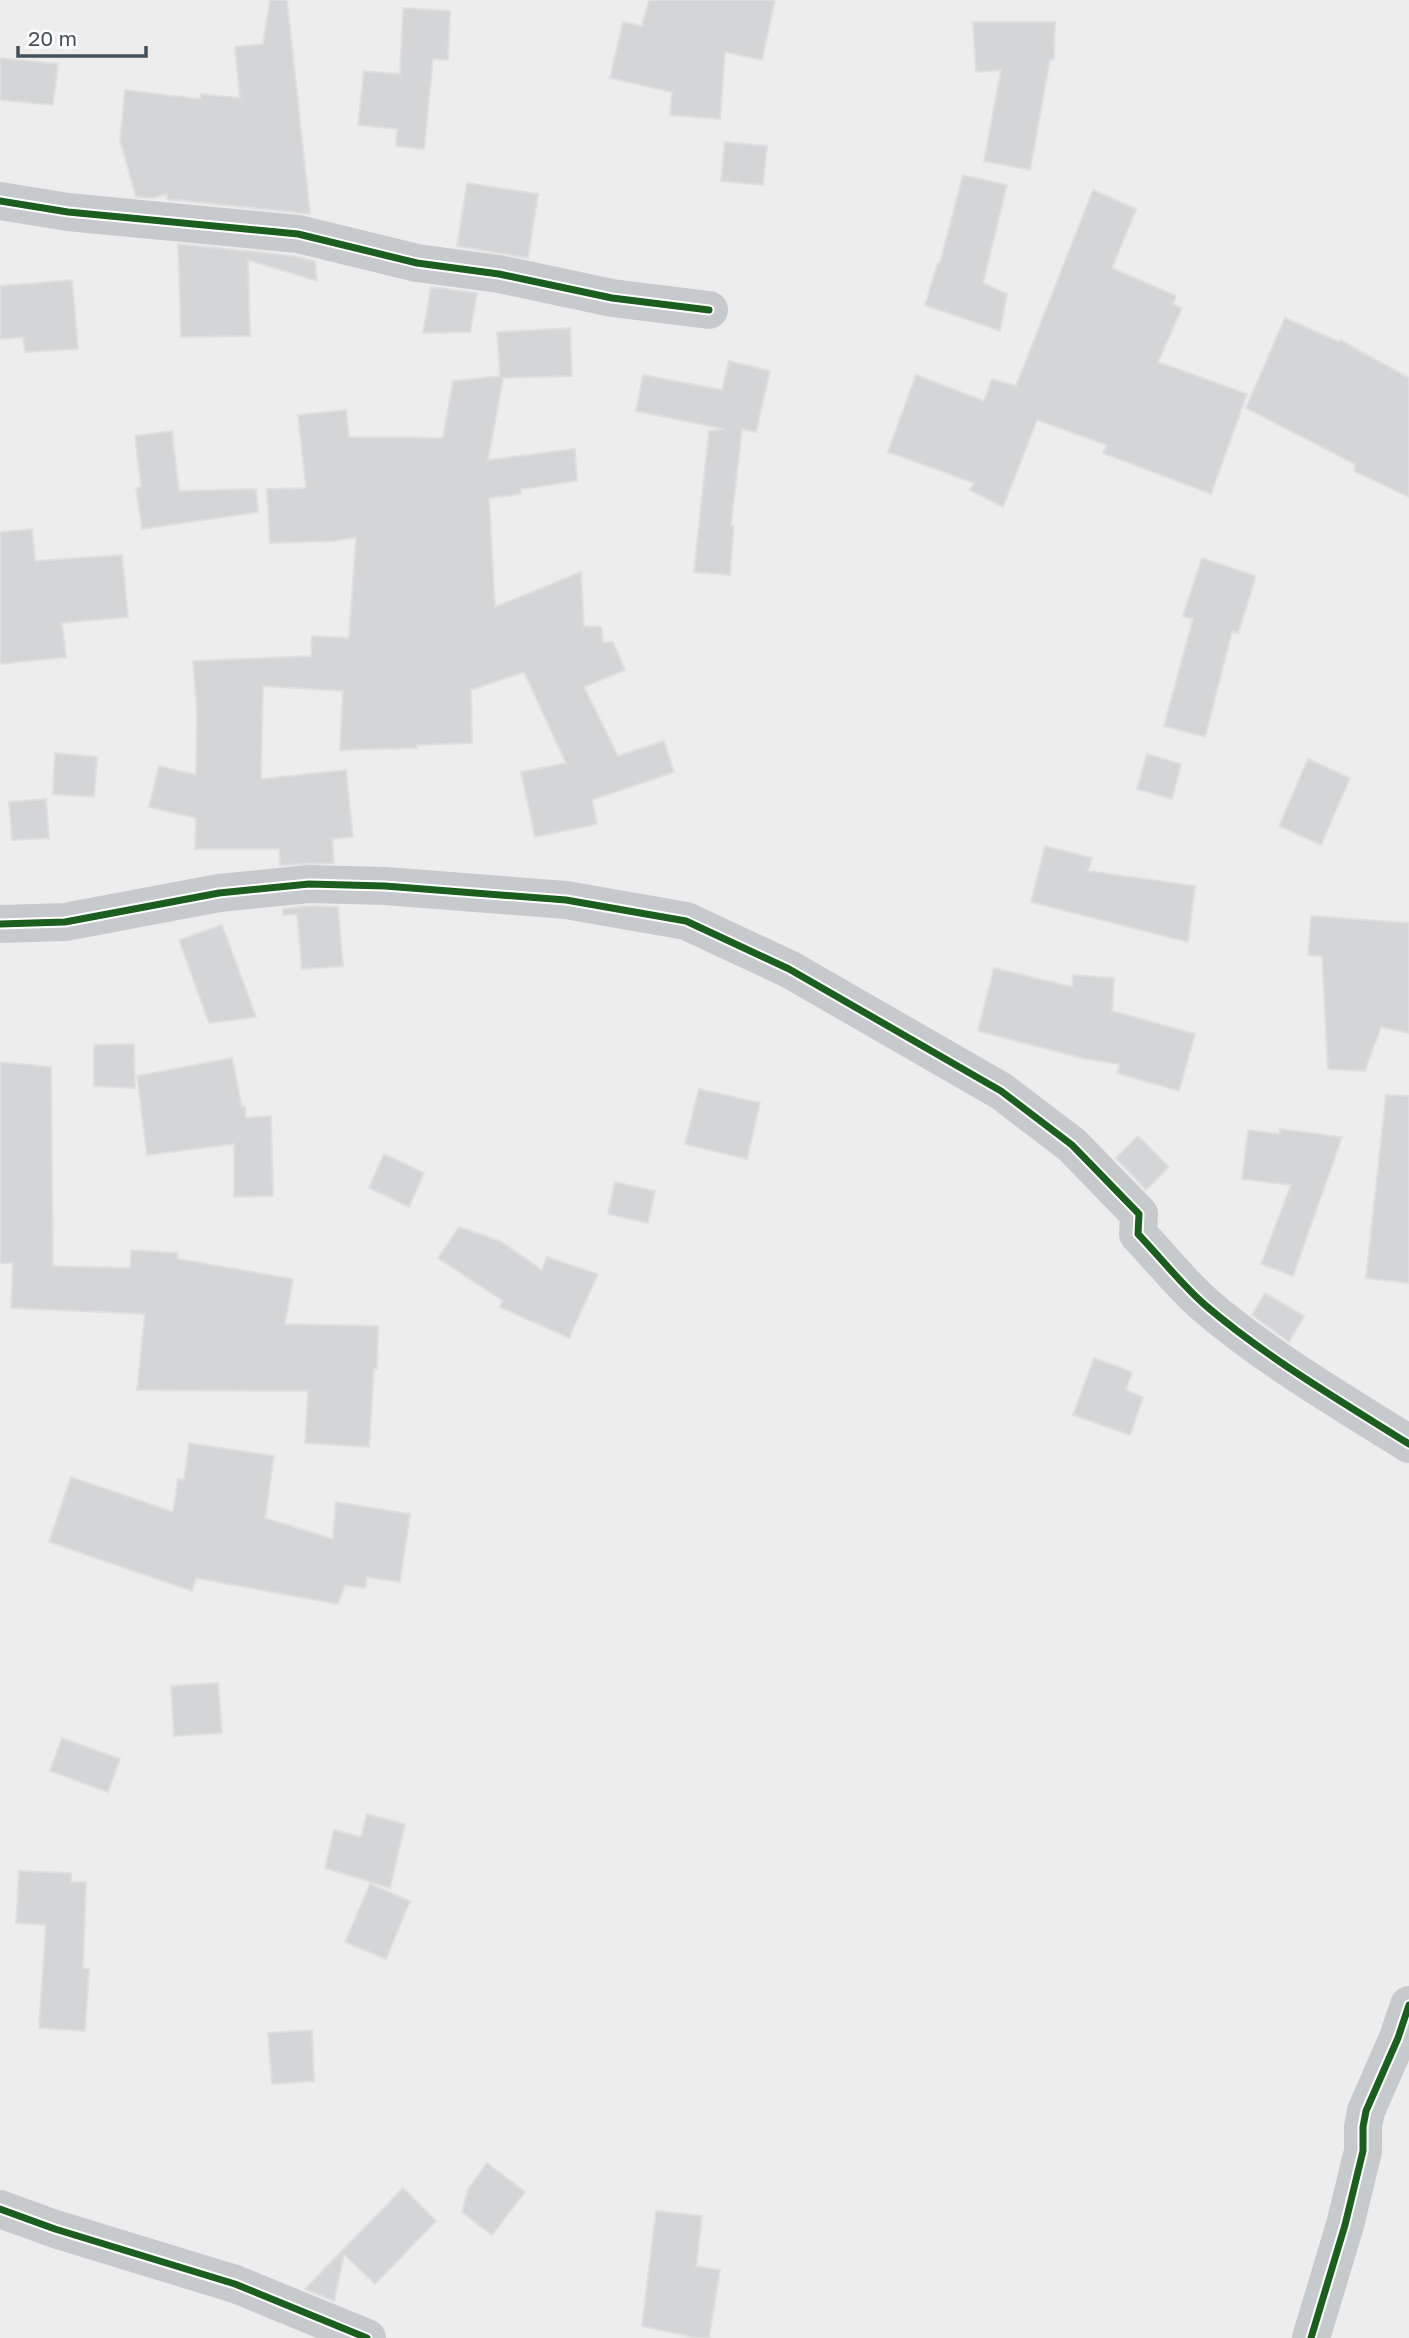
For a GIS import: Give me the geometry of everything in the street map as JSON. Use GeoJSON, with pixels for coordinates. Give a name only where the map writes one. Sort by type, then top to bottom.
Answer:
{"type":"FeatureCollection","features":[{"type":"Feature","properties":{"kind":"street"},"geometry":{"type":"LineString","coordinates":[[0,201],[68,212],[298,234],[417,263],[499,275],[611,298],[709,310]]}},
{"type":"Feature","properties":{"kind":"street"},"geometry":{"type":"LineString","coordinates":[[0,924],[65,922],[219,893],[309,884],[385,886],[566,900],[686,921],[789,969],[1001,1091],[1072,1144],[1123,1196],[1139,1214],[1138,1234],[1202,1303],[1317,1386],[1409,1444]]}},
{"type":"Feature","properties":{"kind":"street"},"geometry":{"type":"LineString","coordinates":[[1311,2338],[1345,2225],[1363,2151],[1366,2111],[1398,2038],[1409,2005]]}},
{"type":"Feature","properties":{"kind":"street"},"geometry":{"type":"LineString","coordinates":[[0,2209],[55,2229],[236,2284],[367,2338]]}},
{"type":"Feature","properties":{"kind":"building"},"geometry":{"type":"Polygon","coordinates":[[[270,0],[287,0],[310,214],[167,199],[167,194],[153,198],[136,197],[120,140],[125,90],[200,99],[201,94],[240,98],[235,47],[263,44],[270,0]]]}},
{"type":"Feature","properties":{"kind":"building"},"geometry":{"type":"Polygon","coordinates":[[[649,0],[775,0],[762,60],[725,52],[720,119],[670,115],[672,92],[610,78],[623,22],[642,26],[649,0]]]}},
{"type":"Feature","properties":{"kind":"building"},"geometry":{"type":"Polygon","coordinates":[[[403,8],[450,11],[448,60],[433,59],[424,149],[396,146],[397,129],[358,125],[364,71],[400,74],[403,8]]]}},
{"type":"Feature","properties":{"kind":"building"},"geometry":{"type":"Polygon","coordinates":[[[973,22],[1055,22],[1054,60],[1050,60],[1030,170],[984,161],[1001,70],[976,72],[973,22]]]}},
{"type":"Feature","properties":{"kind":"building"},"geometry":{"type":"Polygon","coordinates":[[[0,58],[58,64],[53,105],[0,100],[0,58]]]}},
{"type":"Feature","properties":{"kind":"building"},"geometry":{"type":"Polygon","coordinates":[[[725,142],[767,146],[763,185],[721,181],[725,142]]]}},
{"type":"Feature","properties":{"kind":"building"},"geometry":{"type":"Polygon","coordinates":[[[963,175],[1007,185],[983,283],[1007,294],[1000,331],[925,305],[940,263],[963,175]]]}},
{"type":"Feature","properties":{"kind":"building"},"geometry":{"type":"Polygon","coordinates":[[[467,183],[538,194],[528,258],[457,246],[467,183]]]}},
{"type":"Feature","properties":{"kind":"building"},"geometry":{"type":"Polygon","coordinates":[[[1093,190],[1136,209],[1112,268],[1176,296],[1173,304],[1182,308],[1158,362],[1247,394],[1211,494],[1103,453],[1107,445],[1037,420],[1003,507],[970,490],[974,483],[888,452],[916,375],[984,401],[992,379],[1016,386],[1093,190]]]}},
{"type":"Feature","properties":{"kind":"building"},"geometry":{"type":"Polygon","coordinates":[[[178,244],[294,256],[315,261],[317,281],[248,260],[250,336],[181,337],[178,244]]]}},
{"type":"Feature","properties":{"kind":"building"},"geometry":{"type":"Polygon","coordinates":[[[72,280],[78,349],[25,352],[23,337],[0,339],[0,286],[72,280]]]}},
{"type":"Feature","properties":{"kind":"building"},"geometry":{"type":"Polygon","coordinates":[[[431,287],[477,293],[470,332],[423,333],[431,287]]]}},
{"type":"Feature","properties":{"kind":"building"},"geometry":{"type":"Polygon","coordinates":[[[1285,318],[1339,342],[1340,340],[1409,378],[1409,497],[1354,471],[1355,464],[1246,408],[1285,318]]]}},
{"type":"Feature","properties":{"kind":"building"},"geometry":{"type":"Polygon","coordinates":[[[570,328],[572,376],[503,378],[488,460],[575,449],[577,481],[521,489],[521,494],[489,498],[495,607],[581,572],[584,626],[601,627],[603,642],[613,642],[625,670],[584,687],[618,756],[664,741],[674,772],[592,800],[597,824],[535,837],[521,772],[566,763],[524,672],[471,690],[472,743],[417,745],[417,748],[340,750],[343,691],[263,686],[261,779],[346,770],[353,837],[332,839],[334,863],[280,865],[279,849],[195,849],[196,818],[149,807],[159,766],[196,775],[197,712],[193,661],[311,656],[312,636],[349,638],[356,537],[335,541],[270,543],[267,489],[306,488],[298,415],[346,410],[349,437],[443,438],[453,381],[500,376],[497,332],[570,328]]]}},
{"type":"Feature","properties":{"kind":"building"},"geometry":{"type":"Polygon","coordinates":[[[729,361],[770,371],[756,432],[742,429],[731,525],[734,526],[730,575],[694,572],[709,431],[724,429],[636,411],[643,375],[722,390],[729,361]]]}},
{"type":"Feature","properties":{"kind":"building"},"geometry":{"type":"Polygon","coordinates":[[[172,431],[179,491],[256,489],[258,512],[142,529],[136,488],[141,487],[135,436],[172,431]]]}},
{"type":"Feature","properties":{"kind":"building"},"geometry":{"type":"Polygon","coordinates":[[[32,529],[35,561],[122,555],[128,617],[62,623],[66,657],[0,664],[0,532],[32,529]]]}},
{"type":"Feature","properties":{"kind":"building"},"geometry":{"type":"Polygon","coordinates":[[[1202,558],[1256,576],[1238,633],[1232,632],[1205,737],[1164,726],[1193,619],[1183,616],[1202,558]]]}},
{"type":"Feature","properties":{"kind":"building"},"geometry":{"type":"Polygon","coordinates":[[[55,753],[97,757],[94,797],[53,794],[55,753]]]}},
{"type":"Feature","properties":{"kind":"building"},"geometry":{"type":"Polygon","coordinates":[[[1147,754],[1181,764],[1172,799],[1137,789],[1147,754]]]}},
{"type":"Feature","properties":{"kind":"building"},"geometry":{"type":"Polygon","coordinates":[[[1308,759],[1350,778],[1321,845],[1279,826],[1308,759]]]}},
{"type":"Feature","properties":{"kind":"building"},"geometry":{"type":"Polygon","coordinates":[[[46,799],[49,838],[12,840],[9,802],[46,799]]]}},
{"type":"Feature","properties":{"kind":"building"},"geometry":{"type":"Polygon","coordinates":[[[1045,846],[1092,858],[1088,871],[1195,886],[1188,942],[1031,902],[1045,846]]]}},
{"type":"Feature","properties":{"kind":"building"},"geometry":{"type":"Polygon","coordinates":[[[338,907],[343,966],[302,969],[297,914],[283,915],[283,909],[338,907]]]}},
{"type":"Feature","properties":{"kind":"building"},"geometry":{"type":"Polygon","coordinates":[[[1311,916],[1409,923],[1409,1033],[1381,1027],[1365,1071],[1328,1069],[1322,956],[1308,955],[1311,916]]]}},
{"type":"Feature","properties":{"kind":"building"},"geometry":{"type":"Polygon","coordinates":[[[222,925],[256,1017],[209,1023],[179,940],[222,925]]]}},
{"type":"Feature","properties":{"kind":"building"},"geometry":{"type":"Polygon","coordinates":[[[994,968],[1072,987],[1073,975],[1114,978],[1112,1011],[1195,1034],[1179,1091],[1117,1073],[1120,1064],[1086,1059],[978,1031],[994,968]]]}},
{"type":"Feature","properties":{"kind":"building"},"geometry":{"type":"Polygon","coordinates":[[[134,1044],[135,1088],[94,1086],[94,1045],[134,1044]]]}},
{"type":"Feature","properties":{"kind":"building"},"geometry":{"type":"Polygon","coordinates":[[[232,1058],[246,1118],[271,1116],[273,1196],[234,1197],[234,1144],[147,1155],[137,1076],[232,1058]]]}},
{"type":"Feature","properties":{"kind":"building"},"geometry":{"type":"Polygon","coordinates":[[[0,1062],[51,1067],[53,1266],[130,1268],[131,1250],[178,1253],[178,1259],[293,1279],[285,1324],[378,1326],[377,1369],[374,1369],[369,1447],[305,1443],[308,1391],[137,1390],[145,1314],[11,1308],[13,1263],[0,1263],[0,1062]]]}},
{"type":"Feature","properties":{"kind":"building"},"geometry":{"type":"Polygon","coordinates":[[[699,1089],[760,1103],[747,1159],[685,1144],[699,1089]]]}},
{"type":"Feature","properties":{"kind":"building"},"geometry":{"type":"Polygon","coordinates":[[[1386,1095],[1409,1096],[1409,1283],[1366,1278],[1386,1095]]]}},
{"type":"Feature","properties":{"kind":"building"},"geometry":{"type":"Polygon","coordinates":[[[1280,1129],[1342,1137],[1293,1276],[1261,1264],[1291,1185],[1242,1179],[1248,1130],[1280,1134],[1280,1129]]]}},
{"type":"Feature","properties":{"kind":"building"},"geometry":{"type":"Polygon","coordinates":[[[1138,1136],[1169,1167],[1146,1190],[1116,1158],[1138,1136]]]}},
{"type":"Feature","properties":{"kind":"building"},"geometry":{"type":"Polygon","coordinates":[[[384,1154],[424,1173],[409,1207],[369,1188],[384,1154]]]}},
{"type":"Feature","properties":{"kind":"building"},"geometry":{"type":"Polygon","coordinates":[[[615,1182],[655,1191],[648,1223],[608,1214],[615,1182]]]}},
{"type":"Feature","properties":{"kind":"building"},"geometry":{"type":"Polygon","coordinates":[[[459,1227],[500,1241],[542,1270],[547,1257],[598,1274],[569,1338],[500,1307],[503,1301],[438,1258],[459,1227]]]}},
{"type":"Feature","properties":{"kind":"building"},"geometry":{"type":"Polygon","coordinates":[[[1265,1293],[1304,1316],[1289,1342],[1252,1315],[1265,1293]]]}},
{"type":"Feature","properties":{"kind":"building"},"geometry":{"type":"Polygon","coordinates":[[[1094,1358],[1132,1372],[1126,1390],[1143,1397],[1130,1435],[1073,1415],[1094,1358]]]}},
{"type":"Feature","properties":{"kind":"building"},"geometry":{"type":"Polygon","coordinates":[[[189,1443],[274,1456],[265,1518],[333,1539],[336,1502],[410,1514],[400,1582],[367,1577],[365,1588],[345,1585],[338,1604],[196,1578],[192,1591],[49,1542],[71,1477],[173,1512],[178,1479],[184,1480],[189,1443]]]}},
{"type":"Feature","properties":{"kind":"building"},"geometry":{"type":"Polygon","coordinates":[[[218,1683],[222,1733],[174,1736],[171,1686],[218,1683]]]}},
{"type":"Feature","properties":{"kind":"building"},"geometry":{"type":"Polygon","coordinates":[[[62,1738],[120,1759],[108,1792],[50,1771],[62,1738]]]}},
{"type":"Feature","properties":{"kind":"building"},"geometry":{"type":"Polygon","coordinates":[[[367,1814],[405,1824],[390,1888],[325,1868],[334,1830],[361,1837],[367,1814]]]}},
{"type":"Feature","properties":{"kind":"building"},"geometry":{"type":"Polygon","coordinates":[[[19,1871],[71,1873],[71,1882],[86,1882],[83,1968],[89,1969],[85,2031],[39,2028],[46,1925],[16,1923],[19,1871]]]}},
{"type":"Feature","properties":{"kind":"building"},"geometry":{"type":"Polygon","coordinates":[[[370,1884],[410,1901],[386,1959],[345,1942],[370,1884]]]}},
{"type":"Feature","properties":{"kind":"building"},"geometry":{"type":"Polygon","coordinates":[[[312,2030],[314,2081],[272,2084],[268,2033],[312,2030]]]}},
{"type":"Feature","properties":{"kind":"building"},"geometry":{"type":"Polygon","coordinates":[[[487,2163],[525,2192],[492,2235],[462,2212],[468,2189],[487,2163]]]}},
{"type":"Feature","properties":{"kind":"building"},"geometry":{"type":"Polygon","coordinates":[[[403,2188],[436,2221],[375,2284],[344,2254],[334,2301],[305,2289],[403,2188]]]}},
{"type":"Feature","properties":{"kind":"building"},"geometry":{"type":"Polygon","coordinates":[[[656,2211],[702,2216],[696,2266],[720,2270],[709,2338],[697,2338],[642,2326],[656,2211]]]}},
{"type":"Feature","properties":{"kind":"cycle path"},"geometry":{"type":"LineString","coordinates":[[0,201],[68,212],[298,234],[417,263],[499,274],[612,298],[709,310]]}},
{"type":"Feature","properties":{"kind":"cycle path"},"geometry":{"type":"LineString","coordinates":[[0,924],[65,922],[219,893],[309,884],[385,886],[566,900],[686,921],[789,969],[1001,1091],[1072,1145],[1139,1214],[1138,1234],[1205,1305],[1278,1361],[1409,1444]]}},
{"type":"Feature","properties":{"kind":"cycle path"},"geometry":{"type":"LineString","coordinates":[[1311,2338],[1345,2225],[1363,2151],[1366,2111],[1398,2038],[1409,2005]]}},
{"type":"Feature","properties":{"kind":"cycle path"},"geometry":{"type":"LineString","coordinates":[[0,2209],[55,2229],[235,2284],[367,2338]]}}]}
